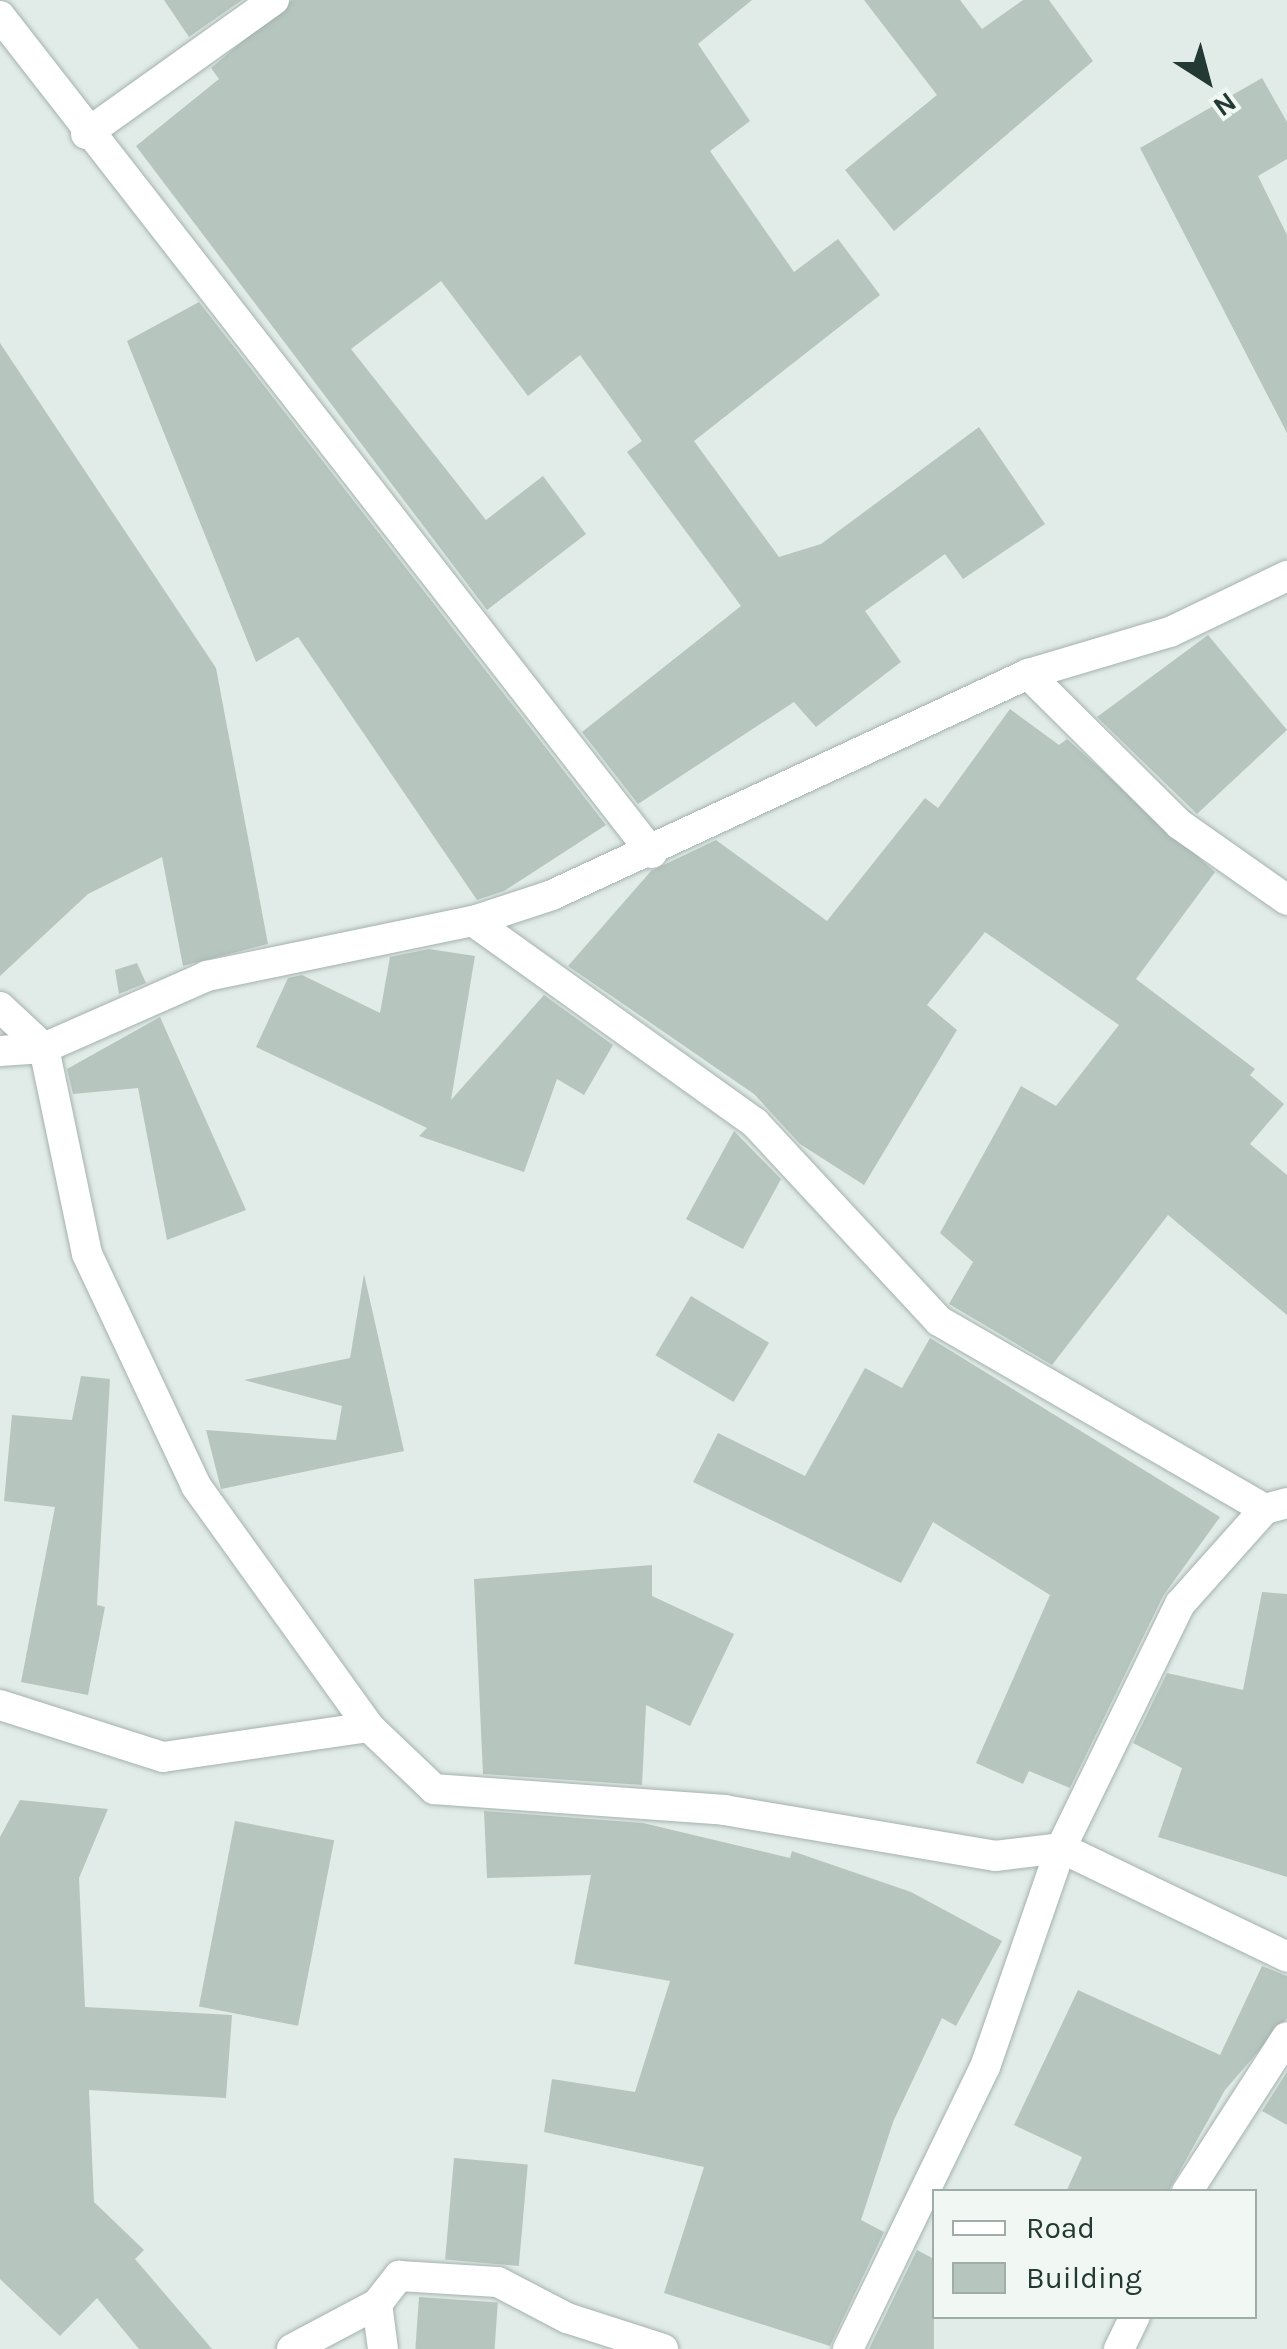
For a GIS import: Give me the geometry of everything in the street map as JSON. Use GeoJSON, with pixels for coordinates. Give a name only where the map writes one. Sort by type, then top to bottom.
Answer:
{"type":"FeatureCollection","features":[{"type":"Feature","properties":{"kind":"street"},"geometry":{"type":"LineString","coordinates":[[86,134],[274,0]]}},
{"type":"Feature","properties":{"kind":"street"},"geometry":{"type":"LineString","coordinates":[[0,16],[86,134],[652,853]]}},
{"type":"Feature","properties":{"kind":"street"},"geometry":{"type":"LineString","coordinates":[[0,1051],[44,1048],[207,976],[472,922],[652,853],[1028,674],[1170,632],[1287,576]]}},
{"type":"Feature","properties":{"kind":"street"},"geometry":{"type":"LineString","coordinates":[[1028,674],[1180,824],[1287,900]]}},
{"type":"Feature","properties":{"kind":"street"},"geometry":{"type":"LineString","coordinates":[[472,922],[756,1123],[939,1320],[1276,1506],[1180,1604],[1060,1848],[985,2067],[848,2349]]}},
{"type":"Feature","properties":{"kind":"street"},"geometry":{"type":"LineString","coordinates":[[0,1008],[44,1048],[87,1254],[196,1486],[369,1727],[434,1789],[724,1810],[995,1856],[1060,1848],[1287,1957]]}},
{"type":"Feature","properties":{"kind":"street"},"geometry":{"type":"LineString","coordinates":[[0,1705],[163,1757],[369,1727]]}},
{"type":"Feature","properties":{"kind":"street"},"geometry":{"type":"LineString","coordinates":[[1188,2189],[1287,2037]]}},
{"type":"Feature","properties":{"kind":"street"},"geometry":{"type":"LineString","coordinates":[[292,2349],[377,2304],[400,2276],[498,2282],[567,2318],[663,2349]]}},
{"type":"Feature","properties":{"kind":"street"},"geometry":{"type":"LineString","coordinates":[[377,2304],[383,2349]]}},
{"type":"Feature","properties":{"kind":"street"},"geometry":{"type":"LineString","coordinates":[[1119,2349],[1134,2319]]}},
{"type":"Feature","properties":{"kind":"building"},"geometry":{"type":"Polygon","coordinates":[[[164,0],[242,0],[189,37],[164,0]]]}},
{"type":"Feature","properties":{"kind":"building"},"geometry":{"type":"Polygon","coordinates":[[[292,0],[752,0],[698,44],[750,121],[710,151],[794,272],[838,239],[880,295],[694,441],[779,557],[821,544],[979,427],[1045,524],[963,579],[945,554],[865,611],[901,662],[816,727],[794,702],[638,804],[582,732],[741,606],[627,452],[642,441],[580,355],[528,396],[441,281],[351,349],[486,520],[543,476],[586,534],[487,610],[136,146],[219,79],[211,68],[292,0]]]}},
{"type":"Feature","properties":{"kind":"building"},"geometry":{"type":"Polygon","coordinates":[[[864,0],[960,0],[982,29],[1023,0],[1049,0],[1093,61],[894,231],[845,170],[937,95],[864,0]]]}},
{"type":"Feature","properties":{"kind":"building"},"geometry":{"type":"Polygon","coordinates":[[[1262,78],[1287,122],[1287,159],[1258,176],[1287,235],[1287,433],[1140,148],[1262,78]]]}},
{"type":"Feature","properties":{"kind":"building"},"geometry":{"type":"Polygon","coordinates":[[[199,302],[606,825],[504,891],[477,900],[298,637],[256,662],[127,341],[199,302]]]}},
{"type":"Feature","properties":{"kind":"building"},"geometry":{"type":"Polygon","coordinates":[[[0,343],[216,668],[268,944],[183,966],[162,857],[88,894],[0,976],[0,343]]]}},
{"type":"Feature","properties":{"kind":"building"},"geometry":{"type":"Polygon","coordinates":[[[1208,635],[1287,730],[1197,814],[1097,717],[1208,635]]]}},
{"type":"Feature","properties":{"kind":"building"},"geometry":{"type":"Polygon","coordinates":[[[1010,709],[1059,745],[1067,739],[1215,872],[1136,979],[1255,1069],[1250,1075],[1284,1104],[1250,1144],[1287,1175],[1287,1315],[1168,1215],[1052,1365],[949,1304],[973,1262],[940,1233],[1021,1086],[1056,1106],[1119,1025],[985,932],[927,1005],[957,1030],[864,1185],[800,1144],[754,1094],[568,966],[651,871],[716,840],[827,921],[925,798],[938,808],[1010,709]]]}},
{"type":"Feature","properties":{"kind":"building"},"geometry":{"type":"Polygon","coordinates":[[[429,949],[475,956],[451,1100],[544,995],[613,1045],[584,1095],[557,1079],[524,1172],[419,1136],[427,1128],[256,1047],[288,978],[302,975],[380,1013],[390,957],[429,949]]]}},
{"type":"Feature","properties":{"kind":"building"},"geometry":{"type":"Polygon","coordinates":[[[137,963],[146,983],[119,994],[115,970],[137,963]]]}},
{"type":"Feature","properties":{"kind":"building"},"geometry":{"type":"Polygon","coordinates":[[[160,1017],[246,1210],[167,1240],[138,1088],[73,1094],[67,1069],[160,1017]]]}},
{"type":"Feature","properties":{"kind":"building"},"geometry":{"type":"Polygon","coordinates":[[[734,1131],[781,1179],[743,1249],[686,1219],[734,1131]]]}},
{"type":"Feature","properties":{"kind":"building"},"geometry":{"type":"Polygon","coordinates":[[[364,1274],[404,1451],[221,1489],[206,1430],[336,1440],[342,1406],[244,1380],[350,1358],[364,1274]]]}},
{"type":"Feature","properties":{"kind":"building"},"geometry":{"type":"Polygon","coordinates":[[[691,1296],[769,1343],[733,1402],[655,1355],[691,1296]]]}},
{"type":"Feature","properties":{"kind":"building"},"geometry":{"type":"Polygon","coordinates":[[[930,1338],[1220,1517],[1163,1596],[1070,1788],[1029,1771],[1023,1784],[976,1763],[1050,1595],[933,1522],[901,1583],[693,1482],[718,1433],[805,1476],[865,1368],[902,1388],[930,1338]]]}},
{"type":"Feature","properties":{"kind":"building"},"geometry":{"type":"Polygon","coordinates":[[[81,1376],[110,1379],[97,1605],[105,1607],[88,1695],[21,1682],[55,1507],[4,1501],[12,1415],[72,1420],[81,1376]]]}},
{"type":"Feature","properties":{"kind":"building"},"geometry":{"type":"Polygon","coordinates":[[[652,1565],[652,1596],[734,1634],[690,1726],[646,1705],[642,1785],[483,1774],[474,1579],[652,1565]]]}},
{"type":"Feature","properties":{"kind":"building"},"geometry":{"type":"Polygon","coordinates":[[[1262,1592],[1287,1594],[1287,1877],[1158,1837],[1182,1768],[1133,1743],[1167,1673],[1243,1690],[1262,1592]]]}},
{"type":"Feature","properties":{"kind":"building"},"geometry":{"type":"Polygon","coordinates":[[[20,1800],[108,1809],[79,1878],[85,2007],[232,2015],[226,2098],[89,2090],[94,2202],[144,2250],[135,2259],[212,2349],[139,2349],[97,2298],[60,2336],[0,2279],[0,1837],[20,1800]]]}},
{"type":"Feature","properties":{"kind":"building"},"geometry":{"type":"Polygon","coordinates":[[[484,1811],[643,1823],[790,1858],[792,1851],[911,1892],[1002,1941],[956,2026],[942,2018],[893,2122],[861,2220],[884,2232],[830,2346],[664,2293],[704,2167],[544,2132],[552,2079],[635,2092],[670,1981],[574,1964],[591,1875],[487,1878],[484,1811]]]}},
{"type":"Feature","properties":{"kind":"building"},"geometry":{"type":"Polygon","coordinates":[[[235,1821],[334,1840],[298,2026],[199,2007],[235,1821]]]}},
{"type":"Feature","properties":{"kind":"building"},"geometry":{"type":"Polygon","coordinates":[[[1262,1966],[1287,1976],[1287,2018],[1225,2090],[1170,2189],[1067,2189],[1082,2157],[1014,2125],[1078,1990],[1220,2055],[1262,1966]]]}},
{"type":"Feature","properties":{"kind":"building"},"geometry":{"type":"Polygon","coordinates":[[[1287,2072],[1287,2125],[1262,2111],[1287,2072]]]}},
{"type":"Feature","properties":{"kind":"building"},"geometry":{"type":"Polygon","coordinates":[[[454,2158],[528,2164],[519,2266],[445,2260],[454,2158]]]}},
{"type":"Feature","properties":{"kind":"building"},"geometry":{"type":"Polygon","coordinates":[[[917,2250],[932,2258],[934,2349],[869,2349],[917,2250]]]}},
{"type":"Feature","properties":{"kind":"building"},"geometry":{"type":"Polygon","coordinates":[[[419,2297],[498,2303],[495,2349],[415,2349],[419,2297]]]}}]}
